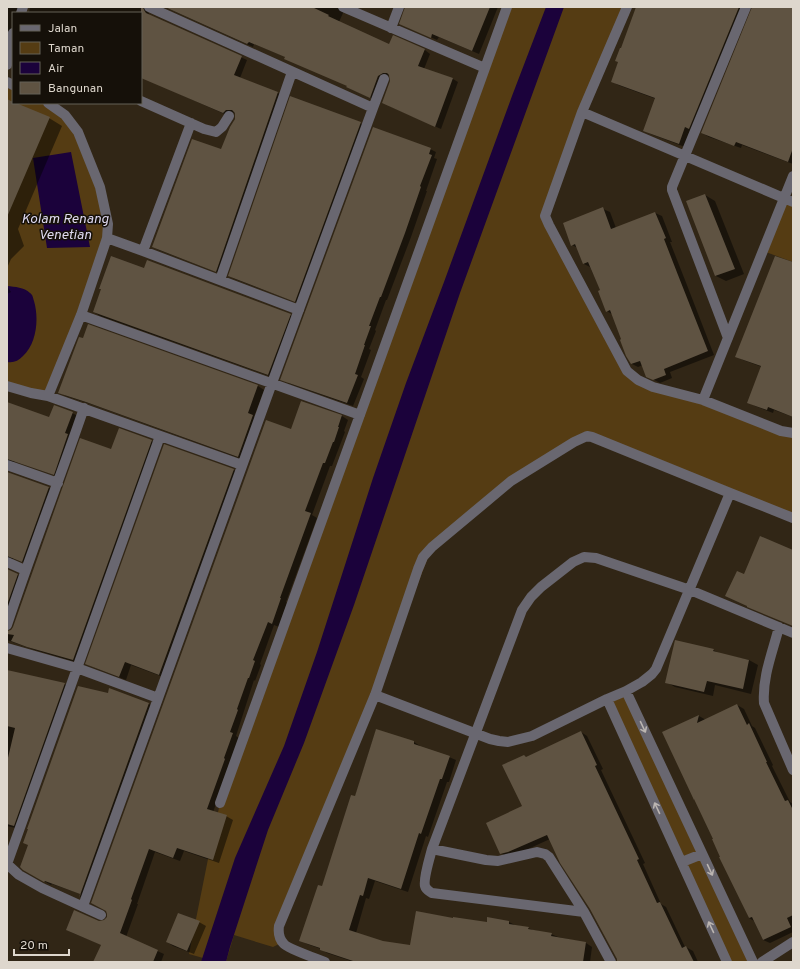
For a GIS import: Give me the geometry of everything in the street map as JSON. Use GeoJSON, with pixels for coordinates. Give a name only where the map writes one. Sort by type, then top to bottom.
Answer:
{"type":"FeatureCollection","features":[{"type":"Feature","properties":{"kind":"street"},"geometry":{"type":"LineString","coordinates":[[149,7],[373,108]]}},
{"type":"Feature","properties":{"kind":"street"},"geometry":{"type":"LineString","coordinates":[[343,7],[485,68]]}},
{"type":"Feature","properties":{"kind":"street"},"geometry":{"type":"LineString","coordinates":[[391,28],[399,7]]}},
{"type":"Feature","properties":{"kind":"street"},"geometry":{"type":"LineString","coordinates":[[220,803],[507,7]]}},
{"type":"Feature","properties":{"kind":"street"},"geometry":{"type":"LineString","coordinates":[[627,7],[582,112],[545,216],[627,371],[638,380],[653,387],[703,400],[781,431],[793,433]]}},
{"type":"Feature","properties":{"kind":"street"},"geometry":{"type":"LineString","coordinates":[[728,338],[672,187],[746,7]]}},
{"type":"Feature","properties":{"kind":"street"},"geometry":{"type":"LineString","coordinates":[[7,65],[11,45]]}},
{"type":"Feature","properties":{"kind":"street"},"geometry":{"type":"LineString","coordinates":[[220,280],[292,72]]}},
{"type":"Feature","properties":{"kind":"street"},"geometry":{"type":"LineString","coordinates":[[83,906],[242,465],[384,79]]}},
{"type":"Feature","properties":{"kind":"street"},"geometry":{"type":"LineString","coordinates":[[142,101],[204,129],[216,132],[222,128],[229,116]]}},
{"type":"Feature","properties":{"kind":"street"},"geometry":{"type":"LineString","coordinates":[[48,396],[81,315],[107,238],[108,224],[100,186],[78,132],[65,115],[49,104]]}},
{"type":"Feature","properties":{"kind":"street"},"geometry":{"type":"LineString","coordinates":[[582,112],[789,200]]}},
{"type":"Feature","properties":{"kind":"street"},"geometry":{"type":"LineString","coordinates":[[143,250],[191,123]]}},
{"type":"Feature","properties":{"kind":"street"},"geometry":{"type":"LineString","coordinates":[[703,400],[728,338],[789,200],[793,176]]}},
{"type":"Feature","properties":{"kind":"street"},"geometry":{"type":"LineString","coordinates":[[107,238],[143,250],[299,310]]}},
{"type":"Feature","properties":{"kind":"street"},"geometry":{"type":"LineString","coordinates":[[81,315],[360,415]]}},
{"type":"Feature","properties":{"kind":"street"},"geometry":{"type":"LineString","coordinates":[[7,386],[48,396],[84,408],[242,465]]}},
{"type":"Feature","properties":{"kind":"street"},"geometry":{"type":"LineString","coordinates":[[7,625],[25,570],[58,483],[84,408]]}},
{"type":"Feature","properties":{"kind":"street"},"geometry":{"type":"LineString","coordinates":[[101,915],[42,888],[19,875],[7,864],[160,436]]}},
{"type":"Feature","properties":{"kind":"street"},"geometry":{"type":"LineString","coordinates":[[326,962],[285,946],[280,938],[279,926],[375,695],[418,569],[423,557],[432,547],[511,481],[574,442],[588,436],[793,518]]}},
{"type":"Feature","properties":{"kind":"street"},"geometry":{"type":"LineString","coordinates":[[7,465],[58,483]]}},
{"type":"Feature","properties":{"kind":"street"},"geometry":{"type":"LineString","coordinates":[[375,695],[475,733],[499,741],[508,742],[532,736],[607,699],[626,692],[642,682],[656,669],[730,493]]}},
{"type":"Feature","properties":{"kind":"street"},"geometry":{"type":"LineString","coordinates":[[584,912],[432,893],[427,890],[425,886],[432,849],[522,610],[531,597],[541,587],[573,562],[584,557],[596,558],[690,590],[793,633]]}},
{"type":"Feature","properties":{"kind":"street"},"geometry":{"type":"LineString","coordinates":[[7,562],[25,570]]}},
{"type":"Feature","properties":{"kind":"street"},"geometry":{"type":"LineString","coordinates":[[780,627],[763,692],[764,703],[793,770]]}},
{"type":"Feature","properties":{"kind":"street"},"geometry":{"type":"LineString","coordinates":[[7,648],[77,668],[158,698]]}},
{"type":"Feature","properties":{"kind":"street"},"geometry":{"type":"LineString","coordinates":[[626,692],[753,962]]}},
{"type":"Feature","properties":{"kind":"street"},"geometry":{"type":"LineString","coordinates":[[607,699],[727,962]]}},
{"type":"Feature","properties":{"kind":"street"},"geometry":{"type":"LineString","coordinates":[[432,849],[498,861],[537,852],[545,854],[549,857],[584,912],[611,962]]}},
{"type":"Feature","properties":{"kind":"street"},"geometry":{"type":"LineString","coordinates":[[682,862],[702,854]]}},
{"type":"Feature","properties":{"kind":"street"},"geometry":{"type":"LineString","coordinates":[[762,962],[793,942]]}},
{"type":"Feature","properties":{"kind":"green space"},"geometry":{"type":"Polygon","coordinates":[[[507,7],[627,7],[545,216],[627,371],[638,380],[793,433],[793,517],[592,437],[511,481],[432,547],[375,695],[279,926],[283,942],[273,947],[234,935],[226,962],[189,954],[220,803],[507,7]]]}},
{"type":"Feature","properties":{"kind":"green space"},"geometry":{"type":"Polygon","coordinates":[[[7,85],[12,88],[12,104],[49,104],[78,132],[108,224],[48,396],[7,386],[7,85]]]}},
{"type":"Feature","properties":{"kind":"green space"},"geometry":{"type":"Polygon","coordinates":[[[784,198],[793,202],[793,262],[763,251],[784,198]]]}},
{"type":"Feature","properties":{"kind":"green space"},"geometry":{"type":"Polygon","coordinates":[[[626,691],[753,962],[727,962],[607,699],[626,691]]]}},
{"type":"Feature","properties":{"kind":"water"},"geometry":{"type":"Polygon","coordinates":[[[546,7],[564,7],[460,293],[354,605],[304,743],[268,830],[226,962],[201,962],[235,858],[284,746],[317,652],[373,478],[406,383],[546,7]]]}},
{"type":"Feature","properties":{"kind":"water","name":"Kolam Renang Venetian"},"geometry":{"type":"Polygon","coordinates":[[[71,152],[90,247],[47,248],[33,158],[71,152]]]}},
{"type":"Feature","properties":{"kind":"water"},"geometry":{"type":"Polygon","coordinates":[[[7,286],[22,288],[28,291],[33,297],[36,308],[36,330],[28,351],[21,358],[12,362],[7,362],[7,286]]]}},
{"type":"Feature","properties":{"kind":"building"},"geometry":{"type":"Polygon","coordinates":[[[141,7],[143,7],[146,13],[242,56],[234,75],[278,92],[216,272],[152,247],[192,139],[221,149],[235,119],[235,113],[232,110],[226,110],[223,113],[142,78],[141,7]]]}},
{"type":"Feature","properties":{"kind":"building"},"geometry":{"type":"Polygon","coordinates":[[[165,7],[312,7],[389,44],[393,35],[425,49],[418,66],[453,78],[435,127],[382,103],[390,81],[387,73],[383,73],[378,76],[370,98],[346,87],[347,86],[284,59],[285,57],[249,42],[247,44],[165,7]]]}},
{"type":"Feature","properties":{"kind":"building"},"geometry":{"type":"Polygon","coordinates":[[[405,7],[490,7],[472,51],[432,34],[431,38],[399,24],[405,7]]]}},
{"type":"Feature","properties":{"kind":"building"},"geometry":{"type":"Polygon","coordinates":[[[636,7],[739,7],[689,129],[685,127],[679,144],[643,131],[655,98],[611,82],[618,62],[615,61],[636,7]]]}},
{"type":"Feature","properties":{"kind":"building"},"geometry":{"type":"Polygon","coordinates":[[[752,7],[793,7],[793,148],[788,162],[736,142],[734,146],[701,133],[752,7]]]}},
{"type":"Feature","properties":{"kind":"building"},"geometry":{"type":"Polygon","coordinates":[[[290,96],[361,122],[295,302],[228,276],[290,96]]]}},
{"type":"Feature","properties":{"kind":"building"},"geometry":{"type":"Polygon","coordinates":[[[7,99],[12,102],[12,104],[18,104],[50,117],[7,217],[7,99]]]}},
{"type":"Feature","properties":{"kind":"building"},"geometry":{"type":"Polygon","coordinates":[[[373,127],[431,148],[429,154],[432,155],[405,233],[369,326],[371,326],[355,374],[358,375],[347,403],[280,380],[373,127]]]}},
{"type":"Feature","properties":{"kind":"building"},"geometry":{"type":"Polygon","coordinates":[[[705,194],[735,269],[715,276],[686,201],[705,194]]]}},
{"type":"Feature","properties":{"kind":"building"},"geometry":{"type":"Polygon","coordinates":[[[603,207],[611,229],[655,212],[666,238],[664,239],[708,351],[664,369],[666,375],[653,380],[646,377],[640,361],[631,364],[626,356],[610,310],[606,312],[598,291],[600,290],[588,262],[583,264],[575,244],[571,246],[563,223],[603,207]]]}},
{"type":"Feature","properties":{"kind":"building"},"geometry":{"type":"Polygon","coordinates":[[[111,256],[144,268],[147,260],[291,314],[268,375],[93,312],[101,289],[99,289],[111,256]]]}},
{"type":"Feature","properties":{"kind":"building"},"geometry":{"type":"Polygon","coordinates":[[[775,256],[793,262],[793,417],[768,407],[767,410],[747,403],[761,366],[735,357],[775,256]]]}},
{"type":"Feature","properties":{"kind":"building"},"geometry":{"type":"Polygon","coordinates":[[[88,324],[258,385],[248,413],[253,415],[238,457],[58,393],[79,337],[83,338],[88,324]]]}},
{"type":"Feature","properties":{"kind":"building"},"geometry":{"type":"Polygon","coordinates":[[[301,401],[342,415],[334,442],[325,463],[323,463],[305,511],[311,513],[272,624],[268,622],[253,660],[255,661],[230,732],[233,733],[224,758],[225,759],[207,809],[227,815],[213,860],[177,848],[173,858],[149,849],[120,933],[158,950],[153,962],[93,962],[101,945],[66,930],[74,910],[99,921],[104,920],[107,917],[106,911],[91,903],[266,420],[291,429],[301,401]]]}},
{"type":"Feature","properties":{"kind":"building"},"geometry":{"type":"Polygon","coordinates":[[[7,402],[49,417],[54,405],[73,412],[65,433],[68,434],[54,475],[7,459],[7,402]]]}},
{"type":"Feature","properties":{"kind":"building"},"geometry":{"type":"Polygon","coordinates":[[[119,428],[152,440],[73,660],[11,641],[14,635],[7,634],[7,631],[11,630],[13,627],[80,438],[111,449],[119,428]]]}},
{"type":"Feature","properties":{"kind":"building"},"geometry":{"type":"Polygon","coordinates":[[[164,444],[234,469],[159,675],[125,662],[119,677],[85,664],[164,444]]]}},
{"type":"Feature","properties":{"kind":"building"},"geometry":{"type":"Polygon","coordinates":[[[7,472],[49,487],[22,562],[7,556],[7,472]]]}},
{"type":"Feature","properties":{"kind":"building"},"geometry":{"type":"Polygon","coordinates":[[[760,536],[793,550],[793,626],[725,596],[737,571],[744,574],[760,536]]]}},
{"type":"Feature","properties":{"kind":"building"},"geometry":{"type":"Polygon","coordinates":[[[7,569],[18,574],[7,605],[7,569]]]}},
{"type":"Feature","properties":{"kind":"building"},"geometry":{"type":"Polygon","coordinates":[[[675,640],[714,649],[713,651],[749,660],[743,689],[707,681],[704,692],[665,683],[675,640]]]}},
{"type":"Feature","properties":{"kind":"building"},"geometry":{"type":"Polygon","coordinates":[[[7,670],[65,683],[14,826],[7,824],[7,762],[15,728],[7,726],[7,670]]]}},
{"type":"Feature","properties":{"kind":"building"},"geometry":{"type":"Polygon","coordinates":[[[78,686],[108,693],[109,688],[149,703],[79,898],[80,894],[45,881],[44,882],[20,867],[28,845],[23,843],[27,829],[78,686]]]}},
{"type":"Feature","properties":{"kind":"building"},"geometry":{"type":"Polygon","coordinates":[[[737,704],[747,725],[749,723],[785,801],[788,800],[793,810],[793,915],[787,918],[791,927],[763,940],[752,917],[749,918],[719,857],[713,839],[662,732],[699,715],[697,723],[737,704]]]}},
{"type":"Feature","properties":{"kind":"building"},"geometry":{"type":"Polygon","coordinates":[[[376,729],[414,741],[414,744],[450,756],[442,779],[440,779],[421,834],[419,833],[401,889],[368,878],[363,896],[360,895],[349,930],[383,941],[410,945],[416,911],[453,918],[487,922],[487,917],[509,921],[509,924],[529,927],[528,929],[552,933],[551,936],[586,942],[583,962],[356,962],[299,941],[318,885],[322,886],[351,795],[355,796],[376,729]]]}},
{"type":"Feature","properties":{"kind":"building"},"geometry":{"type":"Polygon","coordinates":[[[581,731],[597,765],[595,766],[639,859],[637,860],[657,903],[660,902],[682,948],[686,946],[694,962],[617,962],[617,959],[590,909],[560,863],[547,835],[500,854],[486,823],[522,806],[502,765],[524,755],[526,757],[581,731]]]}},
{"type":"Feature","properties":{"kind":"building"},"geometry":{"type":"Polygon","coordinates":[[[178,913],[200,921],[187,951],[166,942],[178,913]]]}}]}
